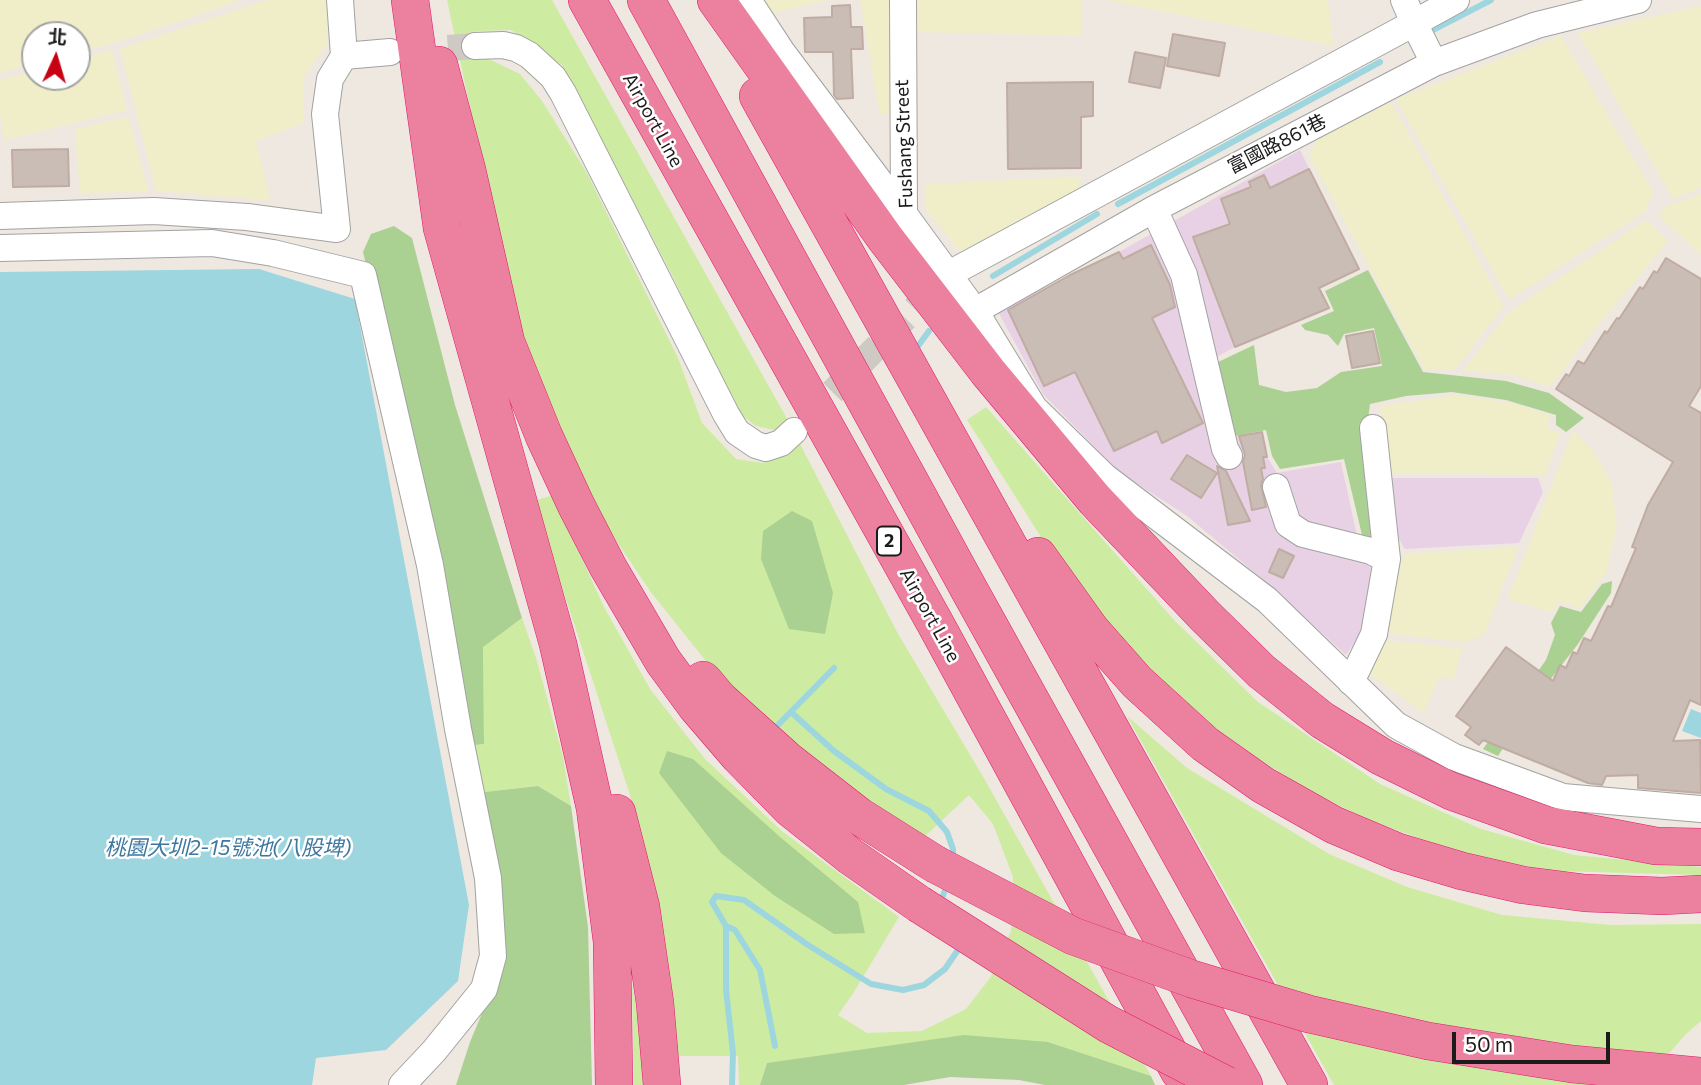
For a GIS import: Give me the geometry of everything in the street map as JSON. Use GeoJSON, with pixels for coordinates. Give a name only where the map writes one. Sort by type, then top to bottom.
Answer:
{"type":"FeatureCollection","features":[{"type":"Feature","properties":{"kind":"highway"},"geometry":{"type":"LineString","coordinates":[[410,0],[442,228],[558,644],[595,808],[612,942],[614,1085]]}},
{"type":"Feature","properties":{"kind":"highway"},"geometry":{"type":"LineString","coordinates":[[421,0],[467,170],[506,342],[549,448],[608,566],[663,661],[696,706],[739,756],[791,809],[850,856],[919,904],[1108,1024],[1226,1085]]}},
{"type":"Feature","properties":{"kind":"highway","name":"Airport Line"},"geometry":{"type":"LineString","coordinates":[[587,0],[935,623],[1187,1085]]}},
{"type":"Feature","properties":{"kind":"highway"},"geometry":{"type":"LineString","coordinates":[[646,0],[1244,1085]]}},
{"type":"Feature","properties":{"kind":"highway"},"geometry":{"type":"LineString","coordinates":[[705,0],[1309,1085]]}},
{"type":"Feature","properties":{"kind":"highway"},"geometry":{"type":"LineString","coordinates":[[716,0],[885,238],[988,372],[1095,500],[1261,671],[1322,720],[1382,757],[1451,791],[1534,821],[1656,846],[1701,847]]}},
{"type":"Feature","properties":{"kind":"highway"},"geometry":{"type":"LineString","coordinates":[[912,372],[1091,630],[1137,682],[1205,744],[1262,785],[1334,825],[1398,852],[1462,871],[1523,885],[1585,893],[1662,896],[1701,894]]}},
{"type":"Feature","properties":{"kind":"highway"},"geometry":{"type":"LineString","coordinates":[[608,566],[719,699],[786,760],[859,816],[935,864],[1073,936],[1192,979],[1309,1014],[1428,1041],[1573,1064],[1701,1076]]}},
{"type":"Feature","properties":{"kind":"highway"},"geometry":{"type":"LineString","coordinates":[[558,644],[603,759],[641,908],[655,1003],[662,1085]]}},
{"type":"Feature","properties":{"kind":"highway"},"geometry":{"type":"LineString","coordinates":[[1670,1085],[1701,1052]]}},
{"type":"Feature","properties":{"kind":"street"},"geometry":{"type":"LineString","coordinates":[[0,216],[154,211],[247,217],[337,229],[325,114],[330,79],[344,56],[340,0]]}},
{"type":"Feature","properties":{"kind":"street"},"geometry":{"type":"LineString","coordinates":[[748,0],[782,52],[904,214]]}},
{"type":"Feature","properties":{"kind":"street","name":"Fushang Street"},"geometry":{"type":"LineString","coordinates":[[903,0],[904,214],[949,274]]}},
{"type":"Feature","properties":{"kind":"street"},"geometry":{"type":"LineString","coordinates":[[1456,0],[1409,11],[1101,192],[949,274],[975,311],[1034,408],[1096,469],[1267,600],[1396,725],[1454,757],[1563,797],[1701,809]]}},
{"type":"Feature","properties":{"kind":"street","name":"富國路861巷"},"geometry":{"type":"LineString","coordinates":[[975,311],[1154,209],[1434,63],[1537,25],[1639,0]]}},
{"type":"Feature","properties":{"kind":"street"},"geometry":{"type":"LineString","coordinates":[[1409,11],[1434,63]]}},
{"type":"Feature","properties":{"kind":"street"},"geometry":{"type":"LineString","coordinates":[[475,46],[503,45],[516,48],[529,55],[553,77],[737,432],[756,445],[766,448],[782,443],[793,431]]}},
{"type":"Feature","properties":{"kind":"street"},"geometry":{"type":"LineString","coordinates":[[344,56],[390,52]]}},
{"type":"Feature","properties":{"kind":"street"},"geometry":{"type":"LineString","coordinates":[[1101,192],[1119,228]]}},
{"type":"Feature","properties":{"kind":"street"},"geometry":{"type":"LineString","coordinates":[[1154,209],[1184,275],[1224,449],[1230,456]]}},
{"type":"Feature","properties":{"kind":"street"},"geometry":{"type":"LineString","coordinates":[[0,248],[212,243],[273,253],[363,275],[430,565],[458,729],[488,878],[493,956],[484,989],[402,1085]]}},
{"type":"Feature","properties":{"kind":"street"},"geometry":{"type":"LineString","coordinates":[[1351,682],[1374,634],[1387,559],[1373,428]]}},
{"type":"Feature","properties":{"kind":"street"},"geometry":{"type":"LineString","coordinates":[[1276,487],[1288,524],[1303,534],[1371,551],[1387,559]]}},
{"type":"Feature","properties":{"kind":"shaded area"},"geometry":{"type":"Polygon","coordinates":[[[1300,150],[1359,269],[1319,288],[1329,308],[1235,347],[1196,368],[1216,440],[1262,432],[1267,457],[1277,473],[1341,462],[1357,536],[1377,566],[1367,624],[1346,655],[1266,582],[1187,516],[1119,472],[1043,394],[997,310],[1119,252],[1300,150]]]}},
{"type":"Feature","properties":{"kind":"shaded area"},"geometry":{"type":"Polygon","coordinates":[[[1386,478],[1538,478],[1543,492],[1519,543],[1405,549],[1394,531],[1386,478]]]}},
{"type":"Feature","properties":{"kind":"green space"},"geometry":{"type":"Polygon","coordinates":[[[0,0],[237,2],[91,49],[91,21],[21,21],[21,68],[0,73],[0,0]]]}},
{"type":"Feature","properties":{"kind":"green space"},"geometry":{"type":"Polygon","coordinates":[[[268,0],[327,0],[328,42],[304,77],[303,123],[256,141],[270,200],[156,191],[120,49],[268,0]]]}},
{"type":"Feature","properties":{"kind":"green space"},"geometry":{"type":"Polygon","coordinates":[[[447,0],[552,0],[790,424],[779,431],[756,426],[735,410],[674,279],[562,65],[511,30],[468,33],[474,52],[520,74],[542,101],[587,173],[678,358],[702,423],[736,459],[763,463],[785,454],[797,438],[897,632],[985,780],[1151,1076],[1048,1042],[767,1063],[760,1085],[739,1085],[738,1056],[673,1056],[655,903],[630,795],[534,501],[553,495],[604,607],[650,689],[705,759],[783,832],[899,917],[838,1015],[867,1033],[922,1031],[966,1009],[990,978],[1011,931],[1013,877],[993,824],[969,795],[921,840],[769,729],[701,655],[650,591],[599,515],[554,424],[511,298],[447,0]]]}},
{"type":"Feature","properties":{"kind":"green space"},"geometry":{"type":"Polygon","coordinates":[[[765,0],[829,0],[773,13],[765,0]]]}},
{"type":"Feature","properties":{"kind":"green space"},"geometry":{"type":"Polygon","coordinates":[[[860,0],[896,0],[894,113],[880,114],[860,0]]]}},
{"type":"Feature","properties":{"kind":"green space"},"geometry":{"type":"Polygon","coordinates":[[[915,0],[1081,0],[1082,36],[915,32],[915,0]]]}},
{"type":"Feature","properties":{"kind":"green space"},"geometry":{"type":"Polygon","coordinates":[[[1106,0],[1328,0],[1333,46],[1106,0]]]}},
{"type":"Feature","properties":{"kind":"green space"},"geometry":{"type":"Polygon","coordinates":[[[1701,6],[1701,188],[1673,199],[1578,33],[1701,6]]]}},
{"type":"Feature","properties":{"kind":"green space"},"geometry":{"type":"Polygon","coordinates":[[[1561,36],[1653,192],[1646,211],[1509,300],[1396,99],[1561,36]]]}},
{"type":"Feature","properties":{"kind":"green space"},"geometry":{"type":"Polygon","coordinates":[[[112,50],[127,110],[4,140],[0,114],[0,80],[21,75],[21,91],[91,91],[91,56],[112,50]]]}},
{"type":"Feature","properties":{"kind":"green space"},"geometry":{"type":"Polygon","coordinates":[[[1391,102],[1504,306],[1455,370],[1425,370],[1309,155],[1318,138],[1391,102]]]}},
{"type":"Feature","properties":{"kind":"green space"},"geometry":{"type":"Polygon","coordinates":[[[128,117],[149,192],[80,193],[75,129],[128,117]]]}},
{"type":"Feature","properties":{"kind":"green space"},"geometry":{"type":"Polygon","coordinates":[[[1080,177],[1080,191],[960,252],[926,209],[926,184],[1080,177]]]}},
{"type":"Feature","properties":{"kind":"green space"},"geometry":{"type":"Polygon","coordinates":[[[1701,194],[1701,255],[1660,217],[1663,208],[1701,194]]]}},
{"type":"Feature","properties":{"kind":"green space"},"geometry":{"type":"Polygon","coordinates":[[[1646,220],[1668,241],[1550,387],[1515,375],[1463,371],[1509,312],[1646,220]]]}},
{"type":"Feature","properties":{"kind":"green space"},"geometry":{"type":"Polygon","coordinates":[[[394,226],[412,238],[455,405],[522,618],[483,647],[484,744],[466,746],[381,327],[363,252],[371,234],[394,226]]]}},
{"type":"Feature","properties":{"kind":"green space"},"geometry":{"type":"Polygon","coordinates":[[[1368,270],[1423,372],[1506,381],[1549,393],[1584,418],[1566,432],[1556,425],[1556,415],[1506,400],[1452,392],[1406,396],[1370,404],[1367,427],[1378,538],[1362,535],[1344,459],[1280,469],[1272,456],[1266,430],[1235,436],[1216,363],[1254,345],[1259,385],[1286,392],[1317,388],[1341,372],[1382,366],[1374,328],[1344,334],[1338,346],[1328,335],[1305,330],[1301,325],[1334,311],[1325,291],[1368,270]]]}},
{"type":"Feature","properties":{"kind":"green space"},"geometry":{"type":"Polygon","coordinates":[[[1455,395],[1510,403],[1550,415],[1546,427],[1560,434],[1545,475],[1389,473],[1380,406],[1455,395]]]}},
{"type":"Feature","properties":{"kind":"green space"},"geometry":{"type":"Polygon","coordinates":[[[986,407],[1174,620],[1258,702],[1380,784],[1481,829],[1574,855],[1701,867],[1701,875],[1556,871],[1492,860],[1429,842],[1364,818],[1308,790],[1259,759],[1207,722],[1117,638],[1070,583],[967,420],[986,407]]]}},
{"type":"Feature","properties":{"kind":"green space"},"geometry":{"type":"Polygon","coordinates":[[[1573,430],[1593,451],[1612,483],[1617,528],[1606,573],[1580,608],[1559,601],[1552,613],[1508,599],[1573,430]]]}},
{"type":"Feature","properties":{"kind":"green space"},"geometry":{"type":"Polygon","coordinates":[[[792,511],[812,521],[833,593],[825,634],[789,629],[761,559],[763,531],[792,511]]]}},
{"type":"Feature","properties":{"kind":"green space"},"geometry":{"type":"Polygon","coordinates":[[[1518,547],[1484,635],[1464,642],[1382,633],[1395,573],[1406,554],[1518,547]]]}},
{"type":"Feature","properties":{"kind":"green space"},"geometry":{"type":"Polygon","coordinates":[[[1612,581],[1611,593],[1578,644],[1532,703],[1498,756],[1483,749],[1546,660],[1555,635],[1551,623],[1560,606],[1581,612],[1602,584],[1612,581]]]}},
{"type":"Feature","properties":{"kind":"green space"},"geometry":{"type":"Polygon","coordinates":[[[522,618],[537,661],[563,757],[571,806],[538,786],[476,793],[466,746],[484,744],[483,646],[522,618]]]}},
{"type":"Feature","properties":{"kind":"green space"},"geometry":{"type":"Polygon","coordinates":[[[1381,640],[1463,648],[1453,679],[1439,677],[1424,713],[1370,674],[1381,640]]]}},
{"type":"Feature","properties":{"kind":"green space"},"geometry":{"type":"Polygon","coordinates":[[[1127,716],[1187,768],[1329,854],[1407,887],[1502,915],[1611,925],[1701,924],[1701,1021],[1641,1085],[1334,1085],[1127,716]]]}},
{"type":"Feature","properties":{"kind":"green space"},"geometry":{"type":"Polygon","coordinates":[[[667,751],[693,759],[858,902],[865,933],[834,934],[775,896],[721,853],[659,773],[667,751]]]}},
{"type":"Feature","properties":{"kind":"green space"},"geometry":{"type":"Polygon","coordinates":[[[538,786],[571,806],[588,927],[592,1085],[456,1085],[470,1042],[496,980],[476,793],[538,786]]]}},
{"type":"Feature","properties":{"kind":"green space"},"geometry":{"type":"Polygon","coordinates":[[[632,984],[647,1066],[647,1085],[634,1085],[632,984]]]}},
{"type":"Feature","properties":{"kind":"green space"},"geometry":{"type":"Polygon","coordinates":[[[964,1035],[1048,1042],[1151,1076],[1155,1085],[1045,1085],[1019,1080],[950,1077],[904,1085],[760,1085],[767,1063],[964,1035]]]}},
{"type":"Feature","properties":{"kind":"water","name":"桃園大圳2-15號池(八股埤)"},"geometry":{"type":"Polygon","coordinates":[[[259,269],[355,299],[469,905],[458,981],[386,1050],[316,1058],[312,1085],[0,1085],[0,272],[259,269]]]}},
{"type":"Feature","properties":{"kind":"water"},"geometry":{"type":"Polygon","coordinates":[[[1691,709],[1701,713],[1701,738],[1682,731],[1691,709]]]}},
{"type":"Feature","properties":{"kind":"building"},"geometry":{"type":"Polygon","coordinates":[[[850,5],[851,27],[862,27],[863,49],[851,49],[853,98],[837,99],[834,95],[833,52],[805,52],[804,18],[832,17],[832,6],[850,5]]]}},
{"type":"Feature","properties":{"kind":"building"},"geometry":{"type":"Polygon","coordinates":[[[1173,34],[1225,43],[1219,76],[1167,66],[1173,34]]]}},
{"type":"Feature","properties":{"kind":"building"},"geometry":{"type":"Polygon","coordinates":[[[1135,52],[1166,58],[1160,88],[1129,82],[1135,52]]]}},
{"type":"Feature","properties":{"kind":"building"},"geometry":{"type":"Polygon","coordinates":[[[1093,82],[1093,116],[1081,117],[1081,168],[1008,169],[1007,83],[1093,82]]]}},
{"type":"Feature","properties":{"kind":"building"},"geometry":{"type":"Polygon","coordinates":[[[68,149],[69,186],[13,187],[12,150],[68,149]]]}},
{"type":"Feature","properties":{"kind":"building"},"geometry":{"type":"Polygon","coordinates":[[[1309,169],[1359,269],[1319,288],[1329,308],[1235,347],[1193,237],[1230,224],[1221,199],[1251,187],[1249,182],[1264,175],[1270,188],[1309,169]]]}},
{"type":"Feature","properties":{"kind":"building"},"geometry":{"type":"Polygon","coordinates":[[[1151,245],[1170,285],[1175,307],[1152,318],[1203,423],[1162,443],[1157,431],[1114,451],[1075,372],[1044,386],[1008,310],[1070,275],[1119,252],[1123,259],[1151,245]]]}},
{"type":"Feature","properties":{"kind":"building"},"geometry":{"type":"Polygon","coordinates":[[[1666,258],[1701,279],[1701,386],[1689,406],[1701,413],[1701,705],[1690,700],[1673,741],[1700,740],[1701,793],[1638,788],[1638,775],[1606,776],[1602,785],[1588,783],[1483,740],[1479,745],[1465,735],[1471,727],[1456,716],[1506,647],[1553,681],[1560,665],[1566,668],[1573,652],[1577,654],[1584,638],[1591,641],[1608,606],[1611,607],[1636,548],[1632,547],[1648,505],[1673,462],[1556,389],[1566,374],[1569,376],[1578,361],[1584,364],[1605,331],[1607,333],[1617,318],[1619,319],[1640,287],[1643,289],[1666,258]]]}},
{"type":"Feature","properties":{"kind":"building"},"geometry":{"type":"Polygon","coordinates":[[[1373,331],[1380,363],[1352,368],[1346,336],[1373,331]]]}},
{"type":"Feature","properties":{"kind":"building"},"geometry":{"type":"Polygon","coordinates":[[[1262,432],[1267,457],[1263,457],[1265,468],[1261,468],[1261,484],[1266,507],[1252,510],[1243,462],[1245,455],[1239,436],[1262,432]]]}},
{"type":"Feature","properties":{"kind":"building"},"geometry":{"type":"Polygon","coordinates":[[[1187,455],[1217,473],[1201,498],[1171,479],[1187,455]]]}},
{"type":"Feature","properties":{"kind":"building"},"geometry":{"type":"Polygon","coordinates":[[[1217,466],[1226,471],[1250,521],[1228,525],[1217,466]]]}},
{"type":"Feature","properties":{"kind":"building"},"geometry":{"type":"Polygon","coordinates":[[[1279,549],[1294,556],[1283,578],[1269,572],[1279,549]]]}},
{"type":"Feature","properties":{"kind":"waterway"},"geometry":{"type":"LineString","coordinates":[[1431,31],[1491,0]]}},
{"type":"Feature","properties":{"kind":"waterway"},"geometry":{"type":"LineString","coordinates":[[1118,204],[1380,62]]}},
{"type":"Feature","properties":{"kind":"waterway"},"geometry":{"type":"LineString","coordinates":[[993,276],[1097,214]]}},
{"type":"Feature","properties":{"kind":"waterway"},"geometry":{"type":"LineString","coordinates":[[918,346],[929,331]]}},
{"type":"Feature","properties":{"kind":"waterway"},"geometry":{"type":"LineString","coordinates":[[773,730],[834,668]]}},
{"type":"Feature","properties":{"kind":"waterway"},"geometry":{"type":"LineString","coordinates":[[791,712],[834,751],[886,789],[929,811],[947,832],[953,858]]}},
{"type":"Feature","properties":{"kind":"waterway"},"geometry":{"type":"LineString","coordinates":[[944,903],[941,901],[948,882]]}},
{"type":"Feature","properties":{"kind":"waterway"},"geometry":{"type":"LineString","coordinates":[[726,926],[712,902],[716,896],[744,900],[808,945],[871,984],[903,990],[924,985],[945,969],[962,944]]}},
{"type":"Feature","properties":{"kind":"waterway"},"geometry":{"type":"LineString","coordinates":[[732,1085],[733,1053],[726,990],[726,926],[735,930],[760,970],[775,1046]]}},
{"type":"Feature","properties":{"kind":"tunnel"},"geometry":{"type":"LineString","coordinates":[[409,51],[475,46]]}},
{"type":"Feature","properties":{"kind":"tunnel"},"geometry":{"type":"LineString","coordinates":[[805,420],[940,283]]}}]}
